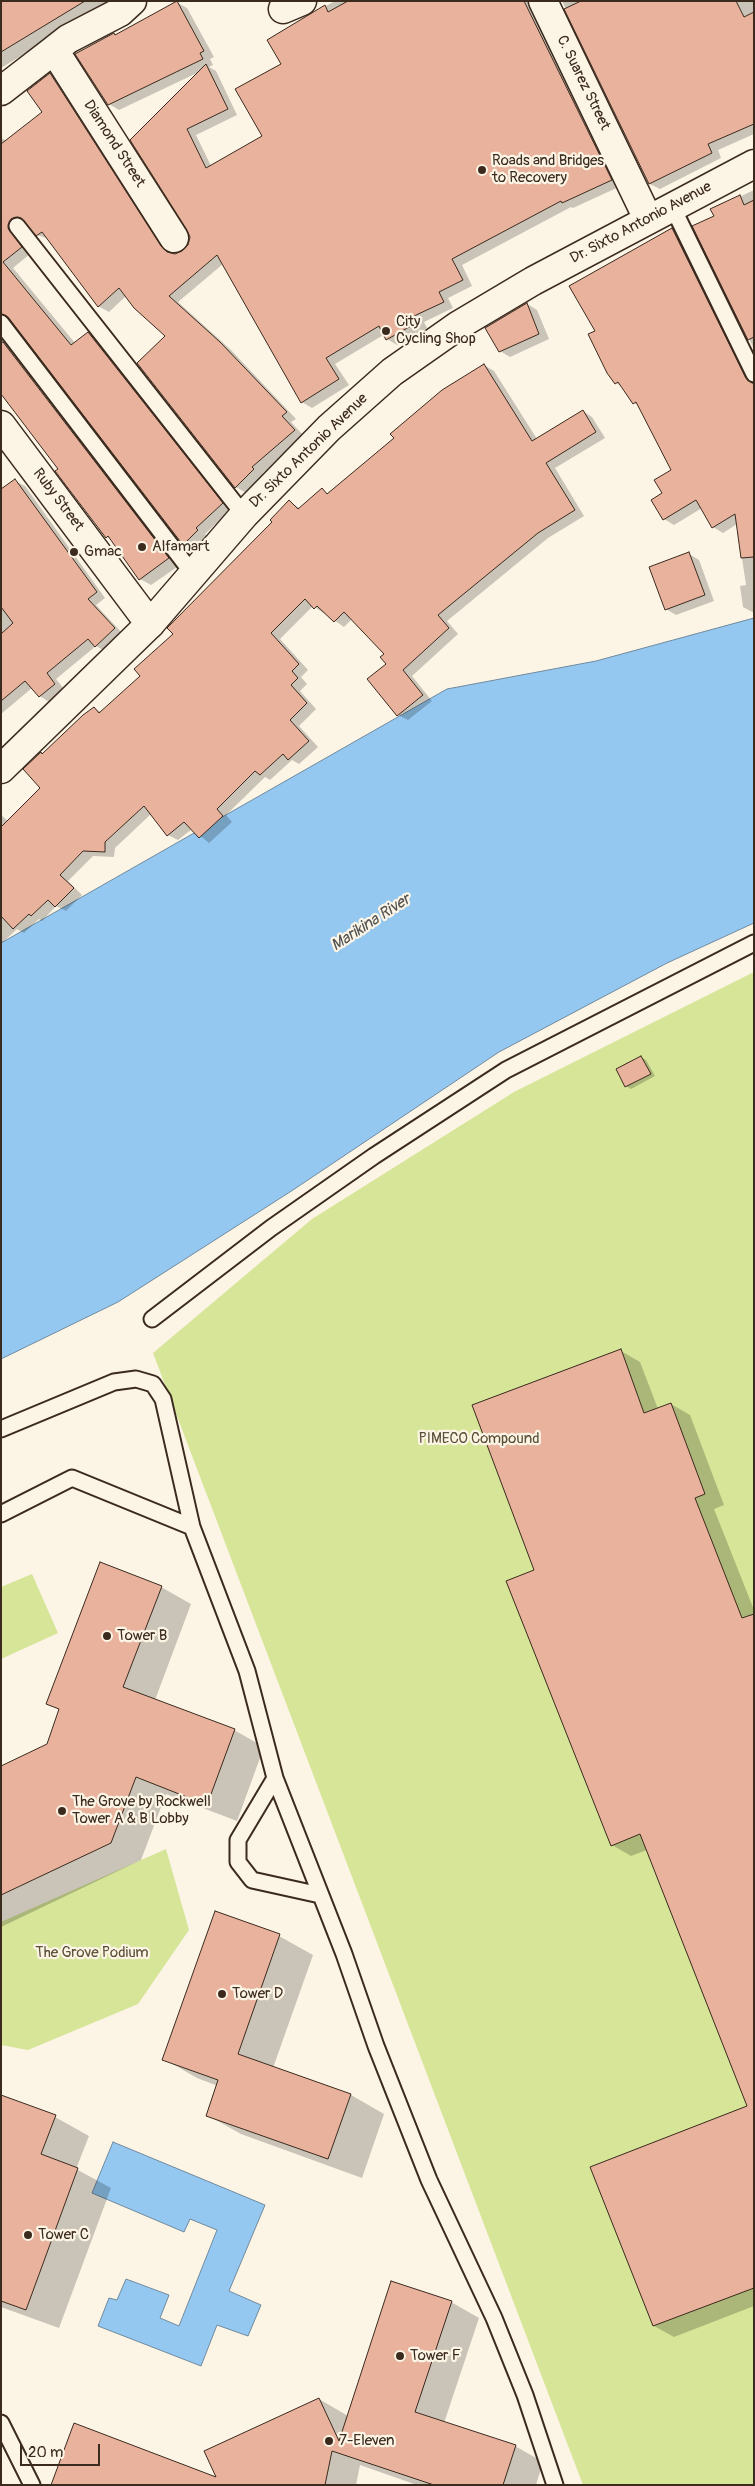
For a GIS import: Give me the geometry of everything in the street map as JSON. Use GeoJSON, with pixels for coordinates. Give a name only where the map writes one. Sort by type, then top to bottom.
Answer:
{"type":"FeatureCollection","features":[{"type":"Feature","properties":{"kind":"main road"},"geometry":{"type":"LineString","coordinates":[[1,91],[68,39],[120,12],[132,1]]}},
{"type":"Feature","properties":{"kind":"main road","name":"C. Suarez Street"},"geometry":{"type":"LineString","coordinates":[[543,1],[648,218]]}},
{"type":"Feature","properties":{"kind":"main road","name":"Diamond Street"},"geometry":{"type":"LineString","coordinates":[[54,50],[174,238]]}},
{"type":"Feature","properties":{"kind":"main road","name":"Dr. Sixto Antonio Avenue"},"geometry":{"type":"LineString","coordinates":[[1,769],[150,624],[244,515],[329,428],[392,372],[459,325],[524,286],[648,218],[754,164]]}},
{"type":"Feature","properties":{"kind":"main road","name":"Ruby Street"},"geometry":{"type":"LineString","coordinates":[[1,425],[150,624]]}},
{"type":"Feature","properties":{"kind":"lane"},"geometry":{"type":"LineString","coordinates":[[672,206],[754,374]]}},
{"type":"Feature","properties":{"kind":"lane"},"geometry":{"type":"LineString","coordinates":[[18,226],[244,515]]}},
{"type":"Feature","properties":{"kind":"lane"},"geometry":{"type":"LineString","coordinates":[[1,323],[193,574]]}},
{"type":"Feature","properties":{"kind":"lane"},"geometry":{"type":"LineString","coordinates":[[152,1319],[287,1217],[374,1156],[506,1070],[754,943]]}},
{"type":"Feature","properties":{"kind":"lane"},"geometry":{"type":"LineString","coordinates":[[1,1429],[114,1382],[136,1379],[153,1384],[163,1399],[192,1527],[247,1671],[275,1778],[429,2180],[494,2318],[525,2396],[555,2485]]}},
{"type":"Feature","properties":{"kind":"lane"},"geometry":{"type":"LineString","coordinates":[[1,1514],[72,1478],[192,1527]]}},
{"type":"Feature","properties":{"kind":"lane"},"geometry":{"type":"LineString","coordinates":[[275,1778],[238,1840],[238,1862],[252,1880],[320,1895]]}},
{"type":"Feature","properties":{"kind":"lane"},"geometry":{"type":"LineString","coordinates":[[1,2423],[32,2485]]}},
{"type":"Feature","properties":{"kind":"green space","name":"PIMECO Compound"},"geometry":{"type":"Polygon","coordinates":[[[754,972],[754,2485],[583,2485],[153,1353],[312,1219],[514,1092],[754,972]]]}},
{"type":"Feature","properties":{"kind":"green space"},"geometry":{"type":"Polygon","coordinates":[[[32,1574],[58,1633],[1,1659],[1,1587],[32,1574]]]}},
{"type":"Feature","properties":{"kind":"green space","name":"The Grove Podium"},"geometry":{"type":"Polygon","coordinates":[[[166,1849],[189,1930],[138,2004],[28,2050],[1,2045],[1,1922],[166,1849]]]}},
{"type":"Feature","properties":{"kind":"water","name":"Marikina River"},"geometry":{"type":"Polygon","coordinates":[[[754,618],[754,923],[667,963],[499,1052],[293,1190],[118,1302],[1,1359],[1,943],[447,689],[596,661],[754,618]]]}},
{"type":"Feature","properties":{"kind":"water"},"geometry":{"type":"Polygon","coordinates":[[[113,2142],[265,2205],[229,2291],[261,2305],[248,2336],[217,2325],[201,2366],[98,2326],[109,2298],[117,2300],[126,2279],[169,2295],[160,2318],[179,2326],[217,2230],[190,2219],[184,2232],[92,2193],[113,2142]]]}},
{"type":"Feature","properties":{"kind":"building"},"geometry":{"type":"Polygon","coordinates":[[[1,1],[85,1],[1,52],[1,1]]]}},
{"type":"Feature","properties":{"kind":"building"},"geometry":{"type":"Polygon","coordinates":[[[177,1],[204,51],[200,53],[203,59],[108,105],[75,54],[114,33],[115,35],[177,1]]]}},
{"type":"Feature","properties":{"kind":"building"},"geometry":{"type":"Polygon","coordinates":[[[348,1],[524,1],[612,180],[562,203],[561,201],[452,259],[463,280],[439,292],[444,302],[414,316],[418,322],[386,340],[379,326],[326,358],[339,379],[301,403],[217,255],[169,296],[220,342],[287,412],[282,416],[295,430],[252,467],[254,469],[235,488],[137,363],[165,336],[134,308],[119,288],[98,307],[42,232],[36,236],[21,218],[11,219],[8,228],[22,247],[3,262],[71,345],[88,332],[223,503],[196,528],[198,530],[183,545],[8,317],[1,314],[1,144],[42,112],[27,91],[50,73],[161,246],[167,252],[175,254],[182,251],[188,245],[190,237],[130,140],[206,64],[228,109],[187,129],[206,168],[262,136],[235,89],[281,64],[267,40],[325,5],[328,12],[348,1]]]}},
{"type":"Feature","properties":{"kind":"building"},"geometry":{"type":"Polygon","coordinates":[[[581,1],[736,1],[744,17],[754,12],[754,124],[708,144],[712,153],[649,184],[564,9],[581,1]]]}},
{"type":"Feature","properties":{"kind":"building"},"geometry":{"type":"Polygon","coordinates":[[[740,195],[744,205],[754,200],[754,337],[748,340],[692,226],[714,216],[710,209],[740,195]]]}},
{"type":"Feature","properties":{"kind":"building"},"geometry":{"type":"Polygon","coordinates":[[[672,228],[746,378],[754,384],[754,557],[741,558],[735,514],[712,528],[696,500],[663,520],[651,500],[662,493],[654,480],[671,470],[636,402],[633,404],[618,382],[615,384],[607,373],[588,334],[595,331],[569,286],[672,228]]]}},
{"type":"Feature","properties":{"kind":"building"},"geometry":{"type":"Polygon","coordinates":[[[527,303],[539,334],[499,352],[485,328],[527,303]]]}},
{"type":"Feature","properties":{"kind":"building"},"geometry":{"type":"Polygon","coordinates":[[[3,342],[169,558],[139,580],[108,536],[106,538],[55,471],[58,469],[1,394],[1,343],[3,342]]]}},
{"type":"Feature","properties":{"kind":"building"},"geometry":{"type":"Polygon","coordinates":[[[484,364],[532,441],[583,410],[596,432],[546,463],[575,510],[538,533],[438,615],[449,628],[403,670],[423,695],[397,716],[367,679],[386,664],[380,657],[384,654],[344,612],[334,622],[317,606],[314,609],[305,599],[271,633],[299,664],[292,671],[298,678],[291,685],[307,703],[290,720],[309,741],[288,760],[283,754],[260,775],[255,771],[217,809],[223,816],[199,838],[184,822],[167,836],[144,806],[105,842],[105,852],[83,851],[60,875],[74,888],[55,907],[48,900],[13,929],[1,916],[1,827],[40,788],[23,769],[41,752],[42,754],[83,715],[94,707],[99,713],[140,676],[134,669],[173,634],[167,628],[272,522],[270,520],[289,500],[298,509],[322,488],[327,494],[394,438],[390,434],[442,390],[484,364]]]}},
{"type":"Feature","properties":{"kind":"building"},"geometry":{"type":"Polygon","coordinates":[[[15,479],[97,592],[88,599],[115,628],[95,647],[88,639],[47,673],[55,684],[39,697],[25,681],[1,701],[1,634],[13,623],[1,607],[1,489],[15,479]]]}},
{"type":"Feature","properties":{"kind":"building"},"geometry":{"type":"Polygon","coordinates":[[[689,552],[705,595],[665,610],[649,567],[689,552]]]}},
{"type":"Feature","properties":{"kind":"building"},"geometry":{"type":"Polygon","coordinates":[[[641,1056],[651,1074],[625,1087],[616,1069],[641,1056]]]}},
{"type":"Feature","properties":{"kind":"building"},"geometry":{"type":"Polygon","coordinates":[[[621,1349],[644,1413],[671,1403],[705,1494],[695,1498],[742,1618],[754,1614],[754,2288],[653,2326],[590,2167],[747,2106],[640,1834],[611,1846],[506,1581],[534,1570],[472,1405],[621,1349]]]}},
{"type":"Feature","properties":{"kind":"building"},"geometry":{"type":"Polygon","coordinates":[[[100,1562],[162,1586],[123,1687],[235,1729],[207,1805],[136,1777],[111,1843],[1,1895],[1,1766],[47,1744],[59,1709],[46,1704],[100,1562]]]}},
{"type":"Feature","properties":{"kind":"building","name":"Tower D"},"geometry":{"type":"Polygon","coordinates":[[[215,1911],[280,1934],[238,2054],[351,2094],[328,2159],[206,2116],[218,2080],[162,2060],[215,1911]]]}},
{"type":"Feature","properties":{"kind":"building","name":"Tower C"},"geometry":{"type":"Polygon","coordinates":[[[1,2095],[56,2115],[41,2154],[78,2168],[26,2310],[1,2301],[1,2095]]]}},
{"type":"Feature","properties":{"kind":"building"},"geometry":{"type":"Polygon","coordinates":[[[391,2281],[452,2301],[415,2412],[516,2445],[503,2485],[434,2485],[332,2451],[325,2485],[51,2485],[74,2423],[216,2477],[204,2451],[319,2398],[339,2441],[391,2281]]]}},
{"type":"Feature","properties":{"kind":"place","name":"Roads and Bridges to Recovery"},"geometry":{"type":"Point","coordinates":[482,170]}},
{"type":"Feature","properties":{"kind":"place","name":"City Cycling Shop"},"geometry":{"type":"Point","coordinates":[386,331]}},
{"type":"Feature","properties":{"kind":"place","name":"Alfamart"},"geometry":{"type":"Point","coordinates":[142,547]}},
{"type":"Feature","properties":{"kind":"place","name":"Gmac"},"geometry":{"type":"Point","coordinates":[74,552]}},
{"type":"Feature","properties":{"kind":"place","name":"Tower B"},"geometry":{"type":"Point","coordinates":[107,1636]}},
{"type":"Feature","properties":{"kind":"place","name":"The Grove by Rockwell Tower A & B Lobby"},"geometry":{"type":"Point","coordinates":[62,1811]}},
{"type":"Feature","properties":{"kind":"place","name":"Tower D"},"geometry":{"type":"Point","coordinates":[222,1994]}},
{"type":"Feature","properties":{"kind":"place","name":"Tower C"},"geometry":{"type":"Point","coordinates":[28,2235]}},
{"type":"Feature","properties":{"kind":"place","name":"Tower F"},"geometry":{"type":"Point","coordinates":[400,2356]}},
{"type":"Feature","properties":{"kind":"place","name":"7-Eleven"},"geometry":{"type":"Point","coordinates":[329,2441]}}]}
